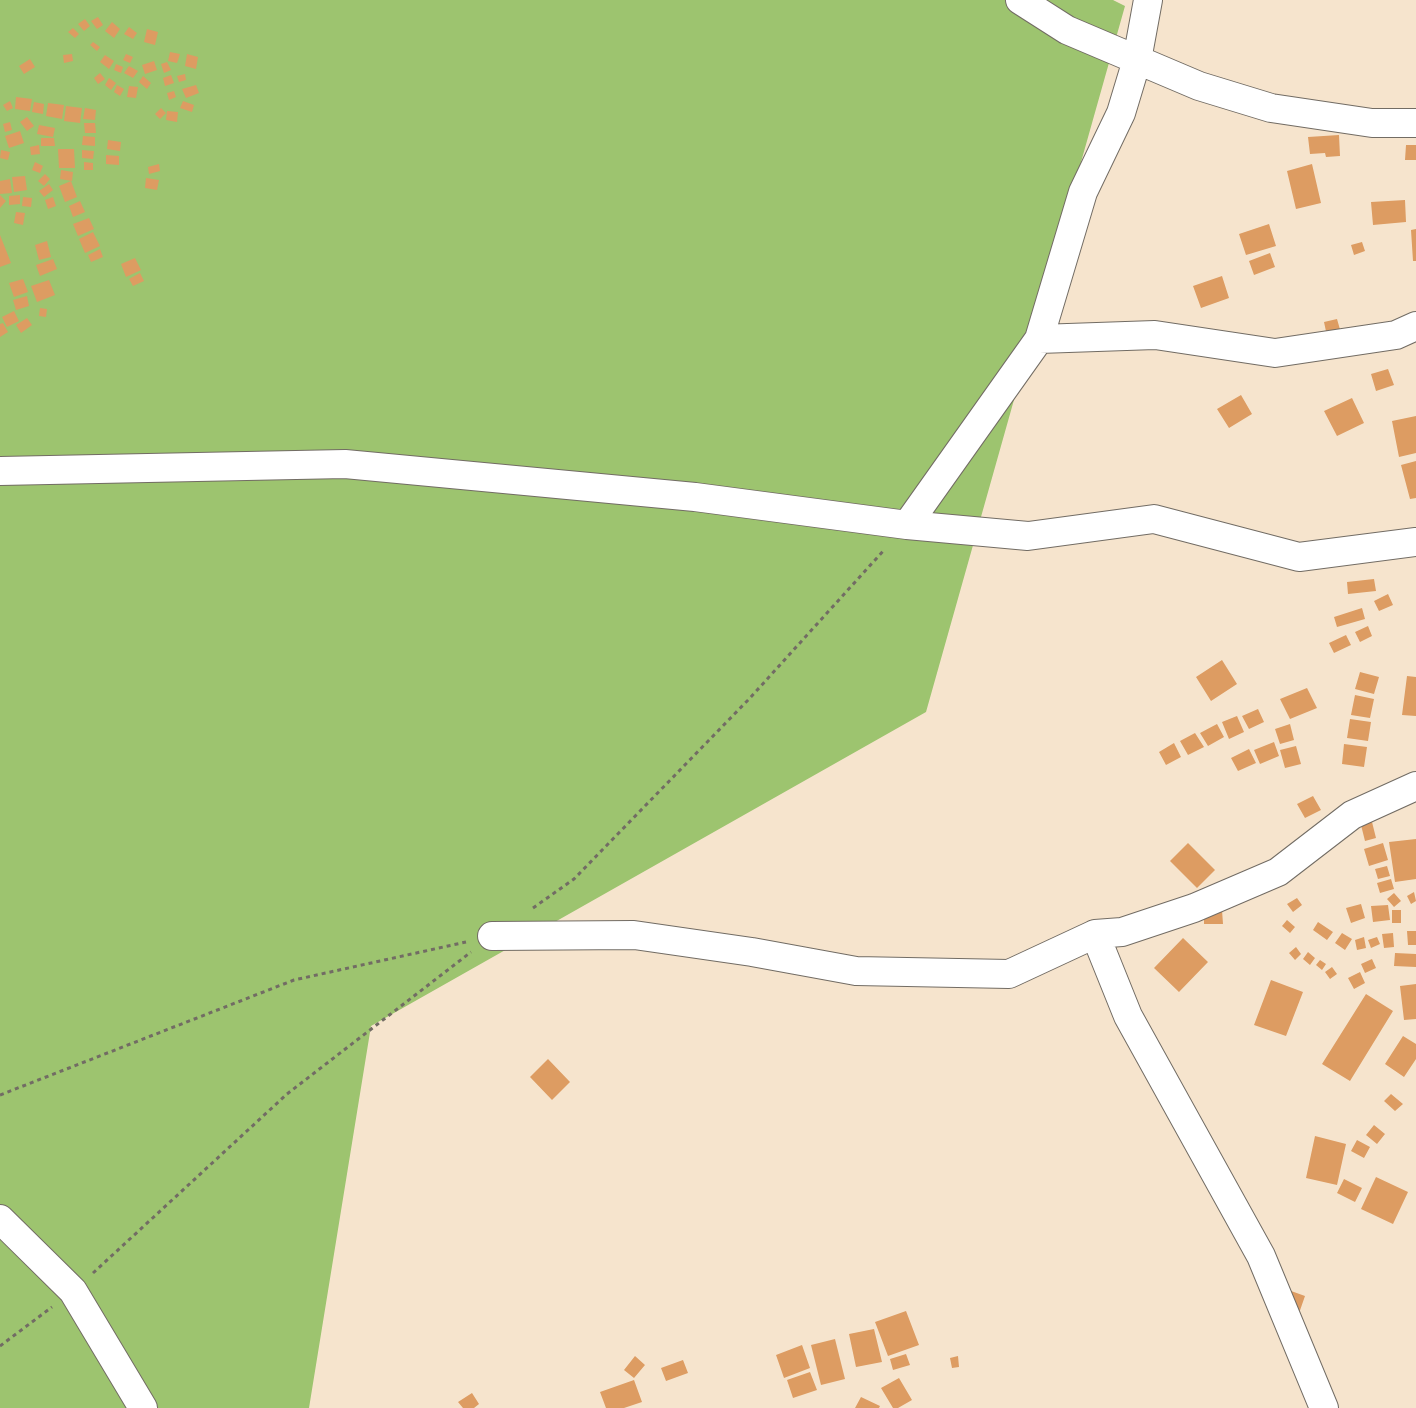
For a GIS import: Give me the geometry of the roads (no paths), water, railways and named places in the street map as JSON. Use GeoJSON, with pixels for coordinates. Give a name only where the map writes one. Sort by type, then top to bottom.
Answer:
{"type":"FeatureCollection","features":[{"type":"Feature","properties":{"kind":"street"},"geometry":{"type":"LineString","coordinates":[[1020,0],[1067,30],[1199,86],[1270,108],[1372,123],[1416,123]]}},
{"type":"Feature","properties":{"kind":"street"},"geometry":{"type":"LineString","coordinates":[[907,525],[1039,339],[1083,192],[1121,113],[1137,60],[1148,0]]}},
{"type":"Feature","properties":{"kind":"street"},"geometry":{"type":"LineString","coordinates":[[1039,339],[1155,335],[1275,354],[1396,335],[1416,326]]}},
{"type":"Feature","properties":{"kind":"street"},"geometry":{"type":"LineString","coordinates":[[0,471],[345,464],[695,497],[907,525],[1028,536],[1154,519],[1299,557],[1416,542]]}},
{"type":"Feature","properties":{"kind":"street"},"geometry":{"type":"LineString","coordinates":[[492,936],[634,934],[752,952],[856,971],[1009,974],[1095,934],[1122,932],[1185,911],[1278,872],[1352,815],[1416,786]]}},
{"type":"Feature","properties":{"kind":"street"},"geometry":{"type":"LineString","coordinates":[[1095,934],[1128,1016],[1261,1256],[1324,1408]]}},
{"type":"Feature","properties":{"kind":"street"},"geometry":{"type":"LineString","coordinates":[[0,1219],[73,1292],[142,1408]]}}]}
